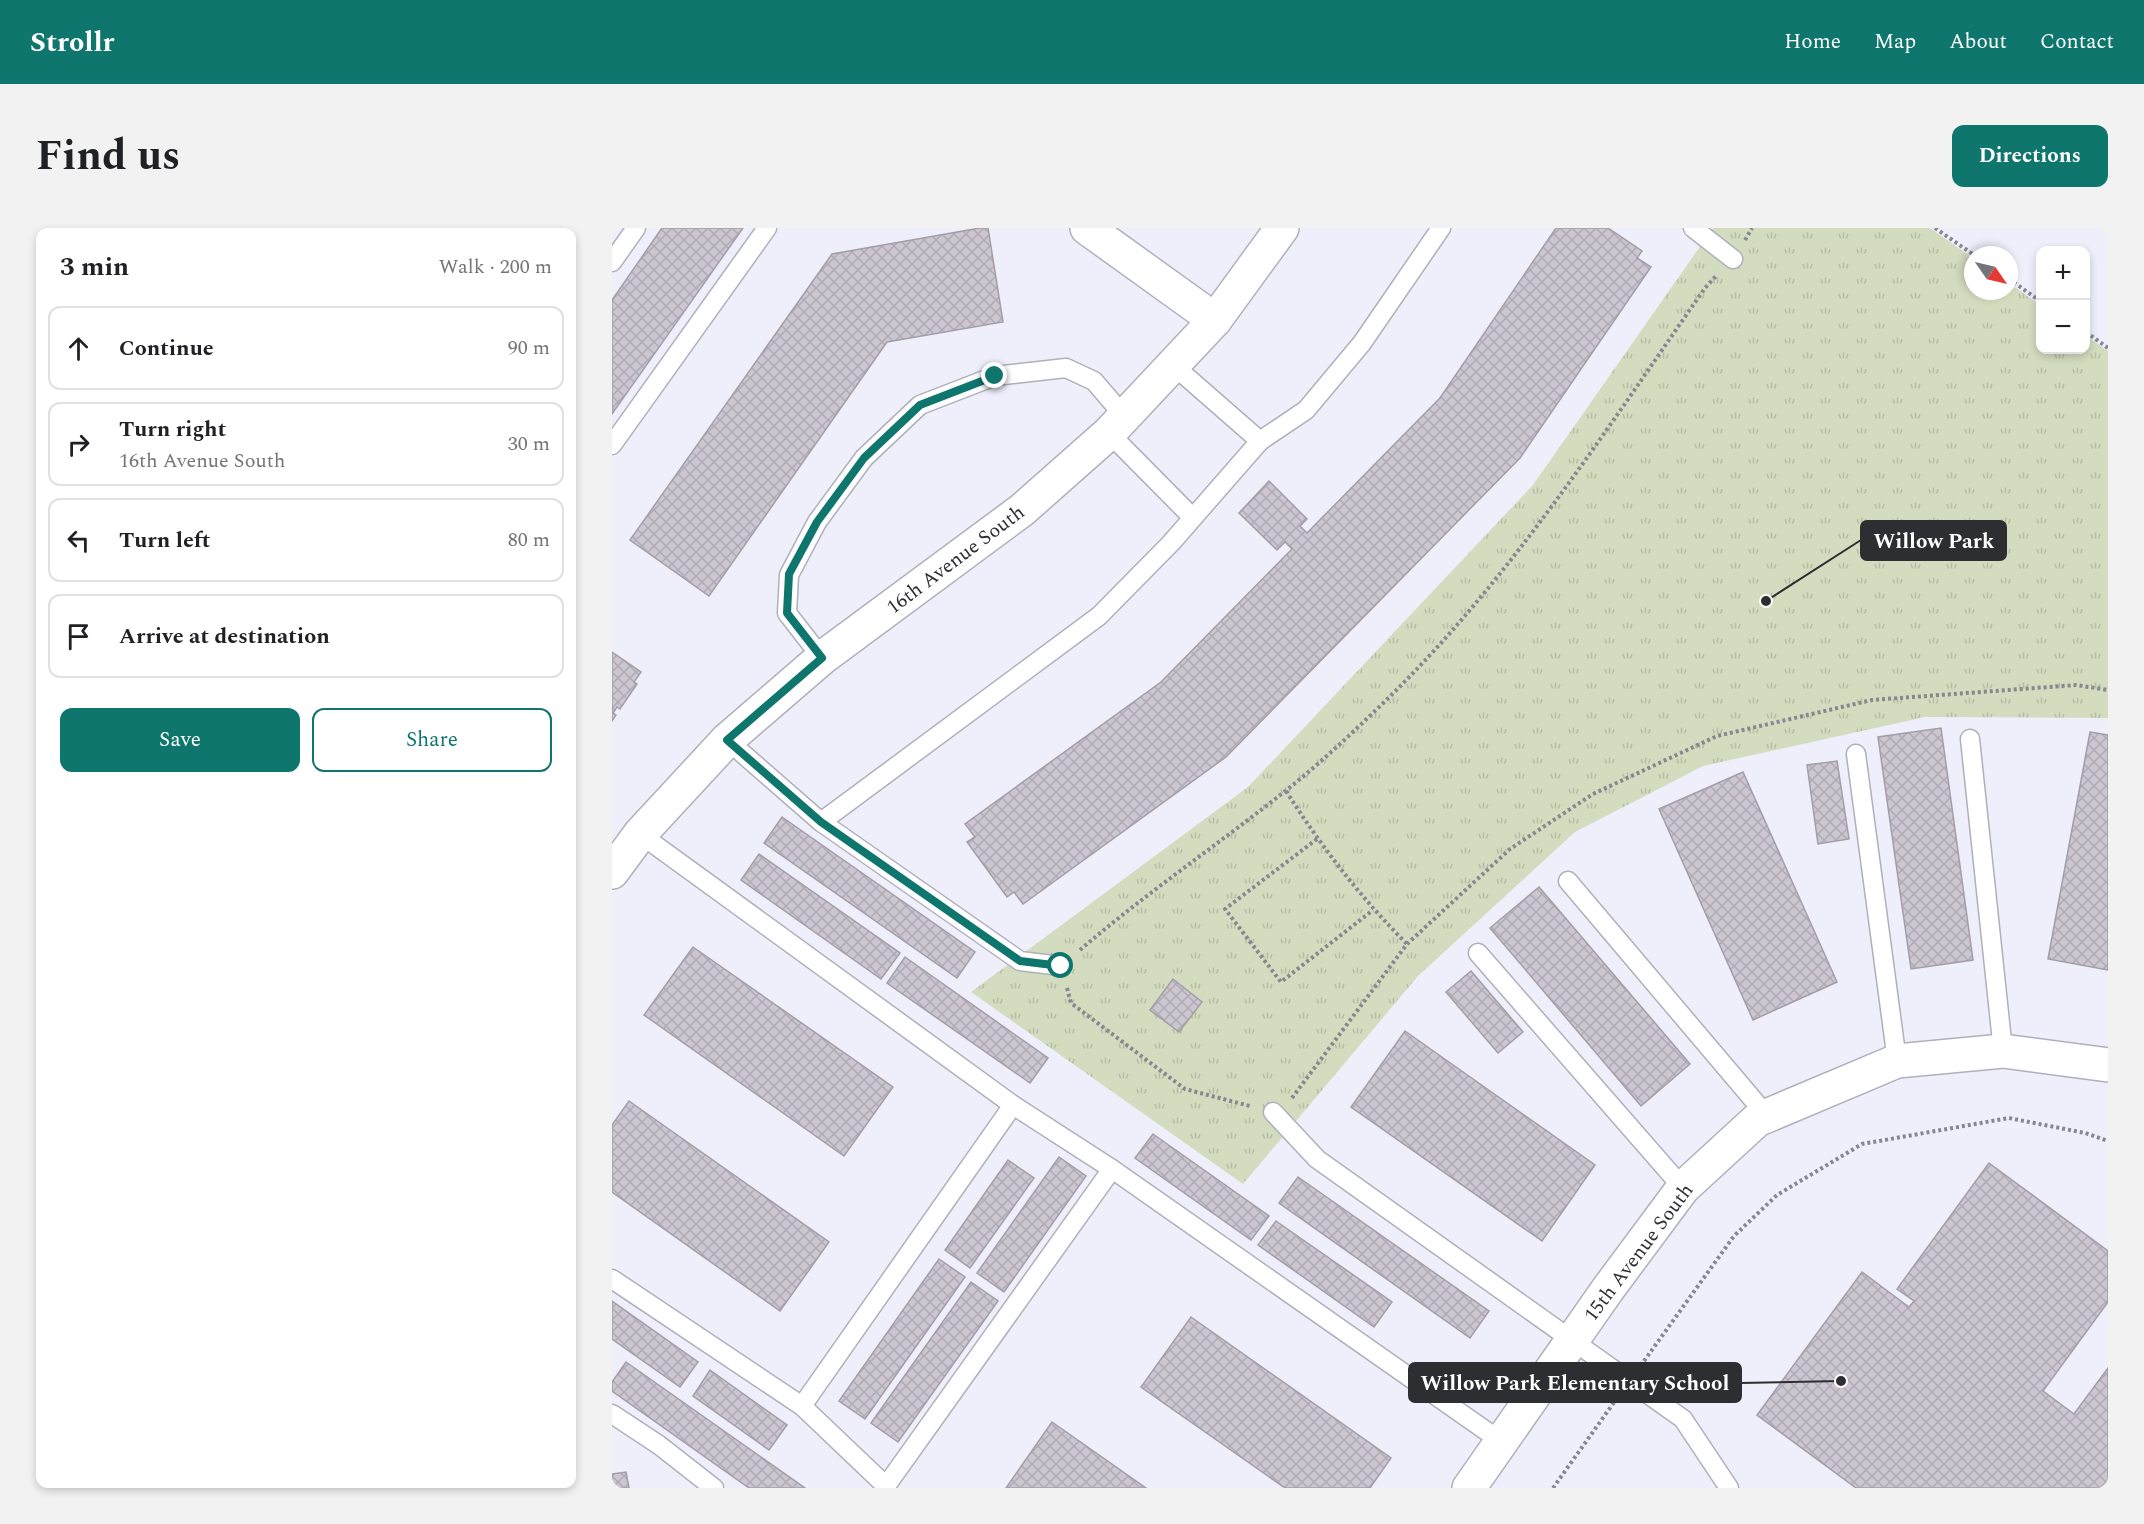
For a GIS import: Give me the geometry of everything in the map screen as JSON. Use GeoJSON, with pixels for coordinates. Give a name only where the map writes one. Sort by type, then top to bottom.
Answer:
{"type":"FeatureCollection","features":[{"type":"Feature","properties":{"kind":"street"},"geometry":{"type":"LineString","coordinates":[[1087,228],[1215,320]]}},
{"type":"Feature","properties":{"kind":"street","name":"16th Avenue South"},"geometry":{"type":"LineString","coordinates":[[612,873],[640,834],[727,740],[822,658],[1022,510],[1117,425],[1215,320],[1282,228]]}},
{"type":"Feature","properties":{"kind":"street","name":"15th Avenue South"},"geometry":{"type":"LineString","coordinates":[[1469,1488],[1608,1289],[1683,1188],[1757,1120],[1897,1061],[2003,1051],[2108,1065]]}},
{"type":"Feature","properties":{"kind":"lane"},"geometry":{"type":"LineString","coordinates":[[612,262],[636,228]]}},
{"type":"Feature","properties":{"kind":"lane"},"geometry":{"type":"LineString","coordinates":[[612,445],[767,228]]}},
{"type":"Feature","properties":{"kind":"lane"},"geometry":{"type":"LineString","coordinates":[[821,822],[1099,616],[1171,543],[1260,441],[1306,410],[1362,343],[1441,228]]}},
{"type":"Feature","properties":{"kind":"lane"},"geometry":{"type":"LineString","coordinates":[[1693,228],[1732,259]]}},
{"type":"Feature","properties":{"kind":"lane"},"geometry":{"type":"LineString","coordinates":[[1173,365],[1260,441]]}},
{"type":"Feature","properties":{"kind":"lane"},"geometry":{"type":"LineString","coordinates":[[822,658],[787,613],[789,574],[817,522],[864,458],[920,405],[995,376],[1066,368],[1094,381],[1117,425],[1192,517]]}},
{"type":"Feature","properties":{"kind":"lane"},"geometry":{"type":"LineString","coordinates":[[1970,739],[2003,1051]]}},
{"type":"Feature","properties":{"kind":"lane"},"geometry":{"type":"LineString","coordinates":[[727,740],[821,822],[1020,961],[1061,966]]}},
{"type":"Feature","properties":{"kind":"lane"},"geometry":{"type":"LineString","coordinates":[[1856,754],[1897,1061]]}},
{"type":"Feature","properties":{"kind":"lane"},"geometry":{"type":"LineString","coordinates":[[640,834],[1013,1105],[1112,1169],[1502,1442]]}},
{"type":"Feature","properties":{"kind":"lane"},"geometry":{"type":"LineString","coordinates":[[1568,881],[1767,1116]]}},
{"type":"Feature","properties":{"kind":"lane"},"geometry":{"type":"LineString","coordinates":[[1478,953],[1683,1188]]}},
{"type":"Feature","properties":{"kind":"lane"},"geometry":{"type":"LineString","coordinates":[[802,1406],[1013,1105]]}},
{"type":"Feature","properties":{"kind":"lane"},"geometry":{"type":"LineString","coordinates":[[1273,1112],[1317,1159],[1683,1419],[1729,1488]]}},
{"type":"Feature","properties":{"kind":"lane"},"geometry":{"type":"LineString","coordinates":[[612,1279],[802,1406],[887,1487],[1112,1169]]}},
{"type":"Feature","properties":{"kind":"lane"},"geometry":{"type":"LineString","coordinates":[[612,1414],[660,1445],[714,1488]]}},
{"type":"Feature","properties":{"kind":"path"},"geometry":{"type":"LineString","coordinates":[[1935,228],[1964,248]]}},
{"type":"Feature","properties":{"kind":"path"},"geometry":{"type":"LineString","coordinates":[[1732,259],[1705,288],[1567,486],[1465,616],[1377,709],[1286,791],[1117,918],[1061,966],[1071,1003],[1185,1089],[1273,1112],[1295,1095],[1407,944],[1510,849],[1593,794],[1717,736],[1872,700],[2076,685],[2108,690]]}},
{"type":"Feature","properties":{"kind":"path"},"geometry":{"type":"LineString","coordinates":[[2018,285],[2039,300]]}},
{"type":"Feature","properties":{"kind":"path"},"geometry":{"type":"LineString","coordinates":[[2090,335],[2108,348]]}},
{"type":"Feature","properties":{"kind":"path"},"geometry":{"type":"LineString","coordinates":[[1286,791],[1317,839],[1373,910],[1407,944]]}},
{"type":"Feature","properties":{"kind":"path"},"geometry":{"type":"LineString","coordinates":[[1317,839],[1225,909],[1281,982],[1373,910]]}},
{"type":"Feature","properties":{"kind":"path"},"geometry":{"type":"LineString","coordinates":[[1641,1365],[1734,1236],[1777,1195],[1862,1144],[2009,1118],[2085,1133],[2108,1141]]}},
{"type":"Feature","properties":{"kind":"path"},"geometry":{"type":"LineString","coordinates":[[1553,1488],[1618,1397]]}},
{"type":"Feature","properties":{"kind":"green space"},"geometry":{"type":"Polygon","coordinates":[[[1713,228],[1930,228],[1964,252],[1964,300],[2018,300],[2018,289],[2036,302],[2036,354],[2090,354],[2090,339],[2108,351],[2108,718],[1925,717],[1703,766],[1575,832],[1418,976],[1243,1184],[971,992],[1248,787],[1533,485],[1713,228]]]}},
{"type":"Feature","properties":{"kind":"building"},"geometry":{"type":"Polygon","coordinates":[[[662,228],[743,228],[612,414],[612,300],[662,228]]]}},
{"type":"Feature","properties":{"kind":"building"},"geometry":{"type":"Polygon","coordinates":[[[988,228],[1003,322],[887,342],[709,596],[630,540],[832,254],[988,228]]]}},
{"type":"Feature","properties":{"kind":"building"},"geometry":{"type":"Polygon","coordinates":[[[1556,228],[1608,228],[1642,251],[1637,258],[1651,267],[1520,458],[1226,757],[1023,904],[1014,892],[1007,897],[967,842],[975,837],[965,824],[1161,682],[1292,549],[1285,542],[1277,550],[1239,513],[1269,481],[1307,519],[1300,526],[1307,533],[1440,398],[1556,228]]]}},
{"type":"Feature","properties":{"kind":"building"},"geometry":{"type":"Polygon","coordinates":[[[612,652],[641,672],[634,682],[637,684],[620,709],[617,707],[613,713],[616,715],[612,721],[612,652]]]}},
{"type":"Feature","properties":{"kind":"building"},"geometry":{"type":"Polygon","coordinates":[[[1941,728],[1973,960],[1911,969],[1878,737],[1941,728]]]}},
{"type":"Feature","properties":{"kind":"building"},"geometry":{"type":"Polygon","coordinates":[[[2090,732],[2108,735],[2108,970],[2048,959],[2090,732]]]}},
{"type":"Feature","properties":{"kind":"building"},"geometry":{"type":"Polygon","coordinates":[[[1837,761],[1849,839],[1818,844],[1807,765],[1837,761]]]}},
{"type":"Feature","properties":{"kind":"building"},"geometry":{"type":"Polygon","coordinates":[[[1743,772],[1837,982],[1753,1020],[1659,809],[1743,772]]]}},
{"type":"Feature","properties":{"kind":"building"},"geometry":{"type":"Polygon","coordinates":[[[782,817],[975,952],[957,978],[764,843],[782,817]]]}},
{"type":"Feature","properties":{"kind":"building"},"geometry":{"type":"Polygon","coordinates":[[[759,854],[900,953],[881,979],[741,880],[759,854]]]}},
{"type":"Feature","properties":{"kind":"building"},"geometry":{"type":"Polygon","coordinates":[[[1539,887],[1690,1064],[1641,1106],[1490,928],[1539,887]]]}},
{"type":"Feature","properties":{"kind":"building"},"geometry":{"type":"Polygon","coordinates":[[[693,947],[893,1087],[844,1156],[644,1015],[693,947]]]}},
{"type":"Feature","properties":{"kind":"building"},"geometry":{"type":"Polygon","coordinates":[[[905,957],[1048,1058],[1030,1083],[887,983],[905,957]]]}},
{"type":"Feature","properties":{"kind":"building"},"geometry":{"type":"Polygon","coordinates":[[[1471,971],[1523,1032],[1498,1053],[1446,992],[1471,971]]]}},
{"type":"Feature","properties":{"kind":"building"},"geometry":{"type":"Polygon","coordinates":[[[1173,979],[1202,1002],[1179,1032],[1150,1010],[1173,979]]]}},
{"type":"Feature","properties":{"kind":"building"},"geometry":{"type":"Polygon","coordinates":[[[1405,1031],[1595,1165],[1542,1241],[1351,1107],[1405,1031]]]}},
{"type":"Feature","properties":{"kind":"building"},"geometry":{"type":"Polygon","coordinates":[[[629,1101],[829,1242],[780,1311],[612,1192],[612,1125],[629,1101]]]}},
{"type":"Feature","properties":{"kind":"building"},"geometry":{"type":"Polygon","coordinates":[[[1153,1134],[1269,1216],[1251,1240],[1135,1158],[1153,1134]]]}},
{"type":"Feature","properties":{"kind":"building"},"geometry":{"type":"Polygon","coordinates":[[[1059,1157],[1086,1176],[1004,1292],[977,1273],[1059,1157]]]}},
{"type":"Feature","properties":{"kind":"building"},"geometry":{"type":"Polygon","coordinates":[[[1008,1160],[1034,1178],[970,1268],[945,1250],[1008,1160]]]}},
{"type":"Feature","properties":{"kind":"building"},"geometry":{"type":"Polygon","coordinates":[[[1989,1163],[2108,1251],[2108,1302],[2043,1391],[2074,1414],[2108,1368],[2108,1488],[1856,1488],[1757,1415],[1862,1272],[1909,1307],[1914,1301],[1897,1289],[1989,1163]]]}},
{"type":"Feature","properties":{"kind":"building"},"geometry":{"type":"Polygon","coordinates":[[[1298,1177],[1489,1311],[1470,1338],[1279,1203],[1298,1177]]]}},
{"type":"Feature","properties":{"kind":"building"},"geometry":{"type":"Polygon","coordinates":[[[1276,1221],[1392,1302],[1374,1327],[1258,1245],[1276,1221]]]}},
{"type":"Feature","properties":{"kind":"building"},"geometry":{"type":"Polygon","coordinates":[[[939,1259],[965,1277],[865,1419],[839,1401],[939,1259]]]}},
{"type":"Feature","properties":{"kind":"building"},"geometry":{"type":"Polygon","coordinates":[[[971,1282],[998,1301],[898,1442],[871,1423],[971,1282]]]}},
{"type":"Feature","properties":{"kind":"building"},"geometry":{"type":"Polygon","coordinates":[[[612,1301],[698,1362],[680,1387],[612,1339],[612,1301]]]}},
{"type":"Feature","properties":{"kind":"building"},"geometry":{"type":"Polygon","coordinates":[[[1191,1317],[1391,1458],[1370,1488],[1285,1488],[1141,1387],[1191,1317]]]}},
{"type":"Feature","properties":{"kind":"building"},"geometry":{"type":"Polygon","coordinates":[[[626,1362],[805,1488],[749,1488],[612,1391],[612,1382],[626,1362]]]}},
{"type":"Feature","properties":{"kind":"building"},"geometry":{"type":"Polygon","coordinates":[[[710,1370],[787,1425],[769,1450],[693,1396],[710,1370]]]}},
{"type":"Feature","properties":{"kind":"building"},"geometry":{"type":"Polygon","coordinates":[[[1052,1422],[1146,1488],[1006,1488],[1052,1422]]]}},
{"type":"Feature","properties":{"kind":"building"},"geometry":{"type":"Polygon","coordinates":[[[626,1472],[629,1488],[612,1488],[612,1474],[626,1472]]]}},
{"type":"Feature","properties":{"kind":"place","name":"Willow Park"},"geometry":{"type":"Point","coordinates":[1766,601]}},
{"type":"Feature","properties":{"kind":"place","name":"Willow Park Elementary School"},"geometry":{"type":"Point","coordinates":[1841,1381]}},
{"type":"Feature","properties":{"kind":"route"},"geometry":{"type":"LineString","coordinates":[[995,376],[920,405],[864,458],[817,522],[789,574],[787,613],[822,658],[727,740],[821,822],[1020,961],[1061,966]]}}]}
